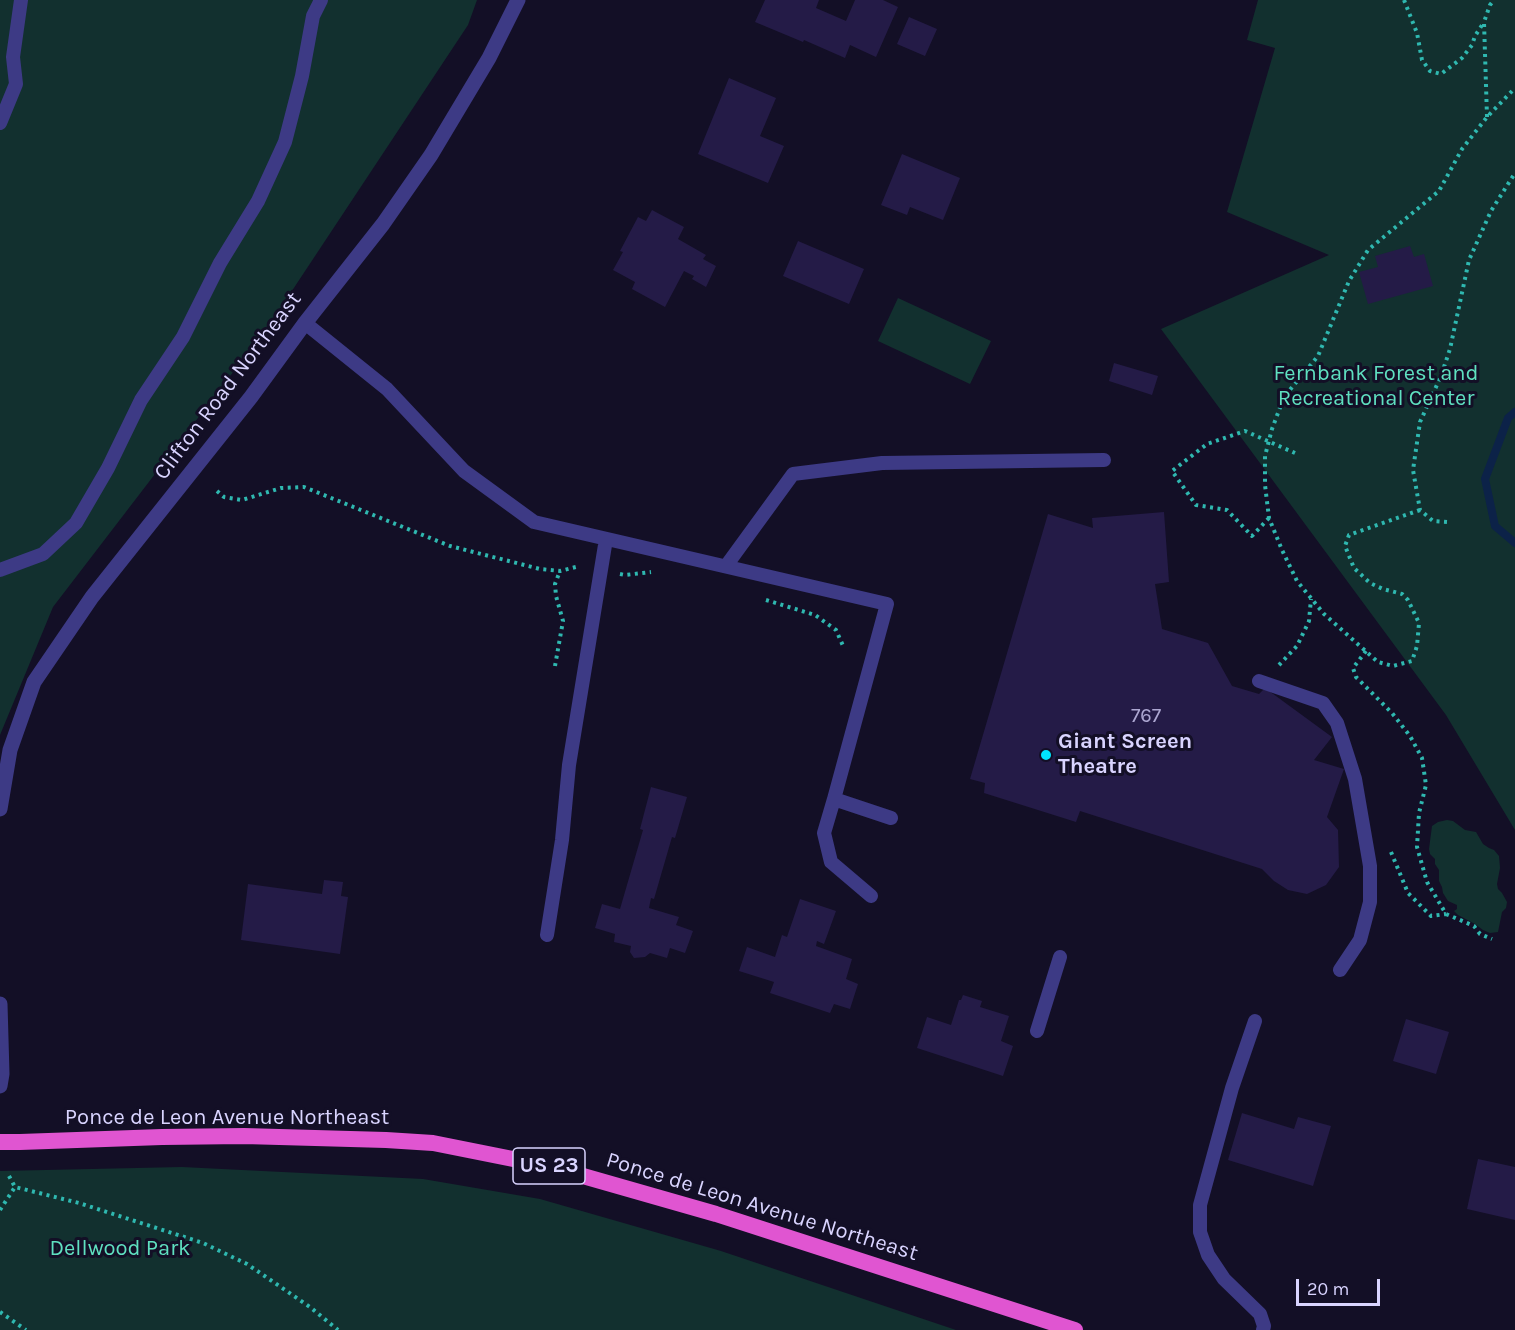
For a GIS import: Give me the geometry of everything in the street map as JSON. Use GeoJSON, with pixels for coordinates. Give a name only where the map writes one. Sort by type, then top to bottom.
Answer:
{"type":"FeatureCollection","features":[{"type":"Feature","properties":{"kind":"highway","name":"Ponce de Leon Avenue Northeast"},"geometry":{"type":"LineString","coordinates":[[0,1142],[244,1136],[433,1143],[548,1166],[716,1214],[1075,1330]]}},
{"type":"Feature","properties":{"kind":"street","name":"Clifton Road Northeast"},"geometry":{"type":"LineString","coordinates":[[0,809],[10,750],[34,682],[92,597],[251,397],[305,323],[383,224],[431,154],[489,58],[518,0]]}},
{"type":"Feature","properties":{"kind":"street"},"geometry":{"type":"LineString","coordinates":[[0,1004],[2,1074],[0,1086]]}},
{"type":"Feature","properties":{"kind":"lane"},"geometry":{"type":"LineString","coordinates":[[0,123],[16,84],[13,57],[21,0]]}},
{"type":"Feature","properties":{"kind":"lane"},"geometry":{"type":"LineString","coordinates":[[0,570],[43,554],[76,523],[108,468],[141,400],[183,337],[220,263],[258,201],[285,142],[314,16],[321,0]]}},
{"type":"Feature","properties":{"kind":"lane"},"geometry":{"type":"LineString","coordinates":[[305,323],[387,389],[464,471],[534,522],[887,604],[824,833],[831,862],[871,896]]}},
{"type":"Feature","properties":{"kind":"lane"},"geometry":{"type":"LineString","coordinates":[[726,566],[793,474],[882,463],[1104,460]]}},
{"type":"Feature","properties":{"kind":"lane"},"geometry":{"type":"LineString","coordinates":[[547,936],[562,840],[569,765],[606,539]]}},
{"type":"Feature","properties":{"kind":"lane"},"geometry":{"type":"LineString","coordinates":[[1259,681],[1323,703],[1337,723],[1355,779],[1370,866],[1370,902],[1360,940],[1340,970]]}},
{"type":"Feature","properties":{"kind":"lane"},"geometry":{"type":"LineString","coordinates":[[834,799],[891,818]]}},
{"type":"Feature","properties":{"kind":"lane"},"geometry":{"type":"LineString","coordinates":[[1037,1031],[1060,957]]}},
{"type":"Feature","properties":{"kind":"lane"},"geometry":{"type":"LineString","coordinates":[[1256,1021],[1232,1088],[1200,1205],[1200,1232],[1208,1256],[1224,1279],[1260,1314],[1263,1330]]}},
{"type":"Feature","properties":{"kind":"path"},"geometry":{"type":"LineString","coordinates":[[1404,0],[1417,33],[1422,60],[1431,71],[1441,74],[1462,58],[1472,45],[1494,0]]}},
{"type":"Feature","properties":{"kind":"path"},"geometry":{"type":"LineString","coordinates":[[1484,22],[1487,117]]}},
{"type":"Feature","properties":{"kind":"path"},"geometry":{"type":"LineString","coordinates":[[1420,510],[1349,536],[1345,546],[1354,568],[1370,584],[1383,590],[1402,594],[1408,600],[1419,623],[1417,646],[1412,661],[1393,666],[1378,662],[1324,614],[1297,581],[1269,518],[1265,485],[1265,456],[1284,397],[1318,356],[1348,280],[1368,250],[1439,191],[1462,149],[1487,117],[1515,88]]}},
{"type":"Feature","properties":{"kind":"path"},"geometry":{"type":"LineString","coordinates":[[1447,522],[1433,521],[1420,510],[1413,470],[1420,422],[1441,376],[1450,349],[1469,260],[1491,211],[1515,173]]}},
{"type":"Feature","properties":{"kind":"path"},"geometry":{"type":"LineString","coordinates":[[1269,518],[1252,536],[1227,510],[1196,505],[1172,471],[1207,444],[1245,431],[1295,453]]}},
{"type":"Feature","properties":{"kind":"path"},"geometry":{"type":"LineString","coordinates":[[217,490],[224,497],[242,500],[280,488],[304,487],[450,546],[540,569],[560,571],[581,566],[625,575],[653,572]]}},
{"type":"Feature","properties":{"kind":"path"},"geometry":{"type":"LineString","coordinates":[[555,666],[563,621],[555,584],[560,571]]}},
{"type":"Feature","properties":{"kind":"path"},"geometry":{"type":"LineString","coordinates":[[758,597],[815,615],[836,630],[844,648]]}},
{"type":"Feature","properties":{"kind":"path"},"geometry":{"type":"LineString","coordinates":[[1259,681],[1279,666],[1297,646],[1310,621],[1311,598]]}},
{"type":"Feature","properties":{"kind":"path"},"geometry":{"type":"LineString","coordinates":[[1366,651],[1353,668],[1356,677],[1392,713],[1410,736],[1422,759],[1426,785],[1419,813],[1418,847],[1427,882],[1446,914]]}},
{"type":"Feature","properties":{"kind":"path"},"geometry":{"type":"LineString","coordinates":[[1391,852],[1408,893],[1431,916],[1446,914],[1474,926],[1480,934],[1492,939]]}},
{"type":"Feature","properties":{"kind":"path"},"geometry":{"type":"LineString","coordinates":[[9,1176],[15,1187],[79,1203],[203,1243],[247,1264],[310,1307],[338,1330]]}},
{"type":"Feature","properties":{"kind":"path"},"geometry":{"type":"LineString","coordinates":[[0,1210],[15,1187]]}},
{"type":"Feature","properties":{"kind":"path"},"geometry":{"type":"LineString","coordinates":[[0,1312],[26,1330]]}},
{"type":"Feature","properties":{"kind":"green space"},"geometry":{"type":"Polygon","coordinates":[[[0,0],[477,0],[468,25],[270,324],[53,607],[0,735],[0,0]]]}},
{"type":"Feature","properties":{"kind":"green space","name":"Fernbank Forest and Recreational Center"},"geometry":{"type":"Polygon","coordinates":[[[1258,0],[1515,0],[1515,830],[1446,715],[1161,329],[1329,255],[1227,212],[1275,48],[1247,40],[1258,0]]]}},
{"type":"Feature","properties":{"kind":"green space"},"geometry":{"type":"Polygon","coordinates":[[[898,298],[991,341],[970,384],[878,341],[898,298]]]}},
{"type":"Feature","properties":{"kind":"green space"},"geometry":{"type":"Polygon","coordinates":[[[1447,820],[1453,821],[1465,830],[1476,832],[1483,844],[1499,856],[1500,868],[1497,884],[1507,902],[1502,912],[1498,932],[1490,933],[1458,915],[1454,911],[1457,905],[1448,901],[1443,893],[1439,881],[1439,870],[1429,849],[1432,826],[1447,820]]]}},
{"type":"Feature","properties":{"kind":"green space","name":"Dellwood Park"},"geometry":{"type":"Polygon","coordinates":[[[182,1167],[423,1179],[540,1199],[721,1251],[956,1330],[0,1330],[0,1171],[182,1167]]]}},
{"type":"Feature","properties":{"kind":"building"},"geometry":{"type":"Polygon","coordinates":[[[765,0],[819,0],[816,8],[846,21],[855,0],[883,0],[898,7],[876,57],[850,45],[845,58],[755,22],[765,0]]]}},
{"type":"Feature","properties":{"kind":"building"},"geometry":{"type":"Polygon","coordinates":[[[909,17],[937,29],[925,56],[897,44],[909,17]]]}},
{"type":"Feature","properties":{"kind":"building"},"geometry":{"type":"Polygon","coordinates":[[[729,78],[776,98],[760,136],[784,146],[768,183],[698,154],[729,78]]]}},
{"type":"Feature","properties":{"kind":"building"},"geometry":{"type":"Polygon","coordinates":[[[902,154],[960,178],[943,220],[910,207],[907,215],[881,205],[902,154]]]}},
{"type":"Feature","properties":{"kind":"building"},"geometry":{"type":"Polygon","coordinates":[[[652,210],[684,227],[678,239],[706,255],[703,259],[716,266],[706,287],[692,279],[694,276],[684,271],[665,307],[632,289],[635,282],[613,270],[638,217],[646,221],[652,210]]]}},
{"type":"Feature","properties":{"kind":"building"},"geometry":{"type":"Polygon","coordinates":[[[798,241],[864,269],[849,304],[783,276],[798,241]]]}},
{"type":"Feature","properties":{"kind":"building"},"geometry":{"type":"Polygon","coordinates":[[[1410,246],[1414,257],[1424,254],[1433,286],[1368,304],[1359,272],[1378,267],[1375,256],[1410,246]]]}},
{"type":"Feature","properties":{"kind":"building"},"geometry":{"type":"Polygon","coordinates":[[[1114,363],[1158,376],[1152,395],[1109,381],[1114,363]]]}},
{"type":"Feature","properties":{"kind":"building"},"geometry":{"type":"Polygon","coordinates":[[[1164,512],[1169,582],[1155,584],[1162,629],[1208,643],[1232,686],[1259,694],[1265,688],[1332,737],[1314,760],[1344,769],[1327,817],[1338,830],[1339,867],[1326,885],[1307,894],[1288,890],[1262,869],[1080,811],[1076,822],[984,793],[985,783],[970,779],[1048,514],[1093,528],[1092,518],[1164,512]]]}},
{"type":"Feature","properties":{"kind":"building"},"geometry":{"type":"Polygon","coordinates":[[[651,787],[687,797],[675,838],[672,837],[654,899],[651,898],[649,908],[679,917],[676,925],[693,931],[685,953],[670,948],[667,958],[650,953],[645,957],[634,958],[630,952],[631,946],[614,942],[615,934],[595,928],[602,904],[620,909],[643,830],[640,829],[651,787]]]}},
{"type":"Feature","properties":{"kind":"building"},"geometry":{"type":"Polygon","coordinates":[[[324,880],[343,882],[341,896],[348,897],[340,954],[241,940],[248,884],[322,894],[324,880]]]}},
{"type":"Feature","properties":{"kind":"building"},"geometry":{"type":"Polygon","coordinates":[[[800,899],[836,911],[824,944],[817,941],[816,946],[852,959],[846,979],[858,984],[850,1009],[834,1004],[830,1013],[770,993],[774,982],[739,971],[747,947],[775,957],[782,935],[787,937],[800,899]]]}},
{"type":"Feature","properties":{"kind":"building"},"geometry":{"type":"Polygon","coordinates":[[[963,995],[982,1001],[980,1007],[1009,1016],[1001,1041],[1013,1046],[1003,1076],[917,1048],[927,1017],[951,1025],[959,1000],[963,995]]]}},
{"type":"Feature","properties":{"kind":"building"},"geometry":{"type":"Polygon","coordinates":[[[1406,1019],[1449,1032],[1436,1074],[1393,1061],[1406,1019]]]}},
{"type":"Feature","properties":{"kind":"building"},"geometry":{"type":"Polygon","coordinates":[[[1242,1113],[1294,1129],[1298,1117],[1331,1126],[1313,1186],[1228,1160],[1242,1113]]]}},
{"type":"Feature","properties":{"kind":"building"},"geometry":{"type":"Polygon","coordinates":[[[1478,1159],[1515,1167],[1515,1220],[1467,1209],[1478,1159]]]}},
{"type":"Feature","properties":{"kind":"waterway"},"geometry":{"type":"LineString","coordinates":[[1515,412],[1508,418],[1485,479],[1495,526],[1515,543]]}},
{"type":"Feature","properties":{"kind":"place","name":"Giant Screen Theatre"},"geometry":{"type":"Point","coordinates":[1046,755]}}]}
